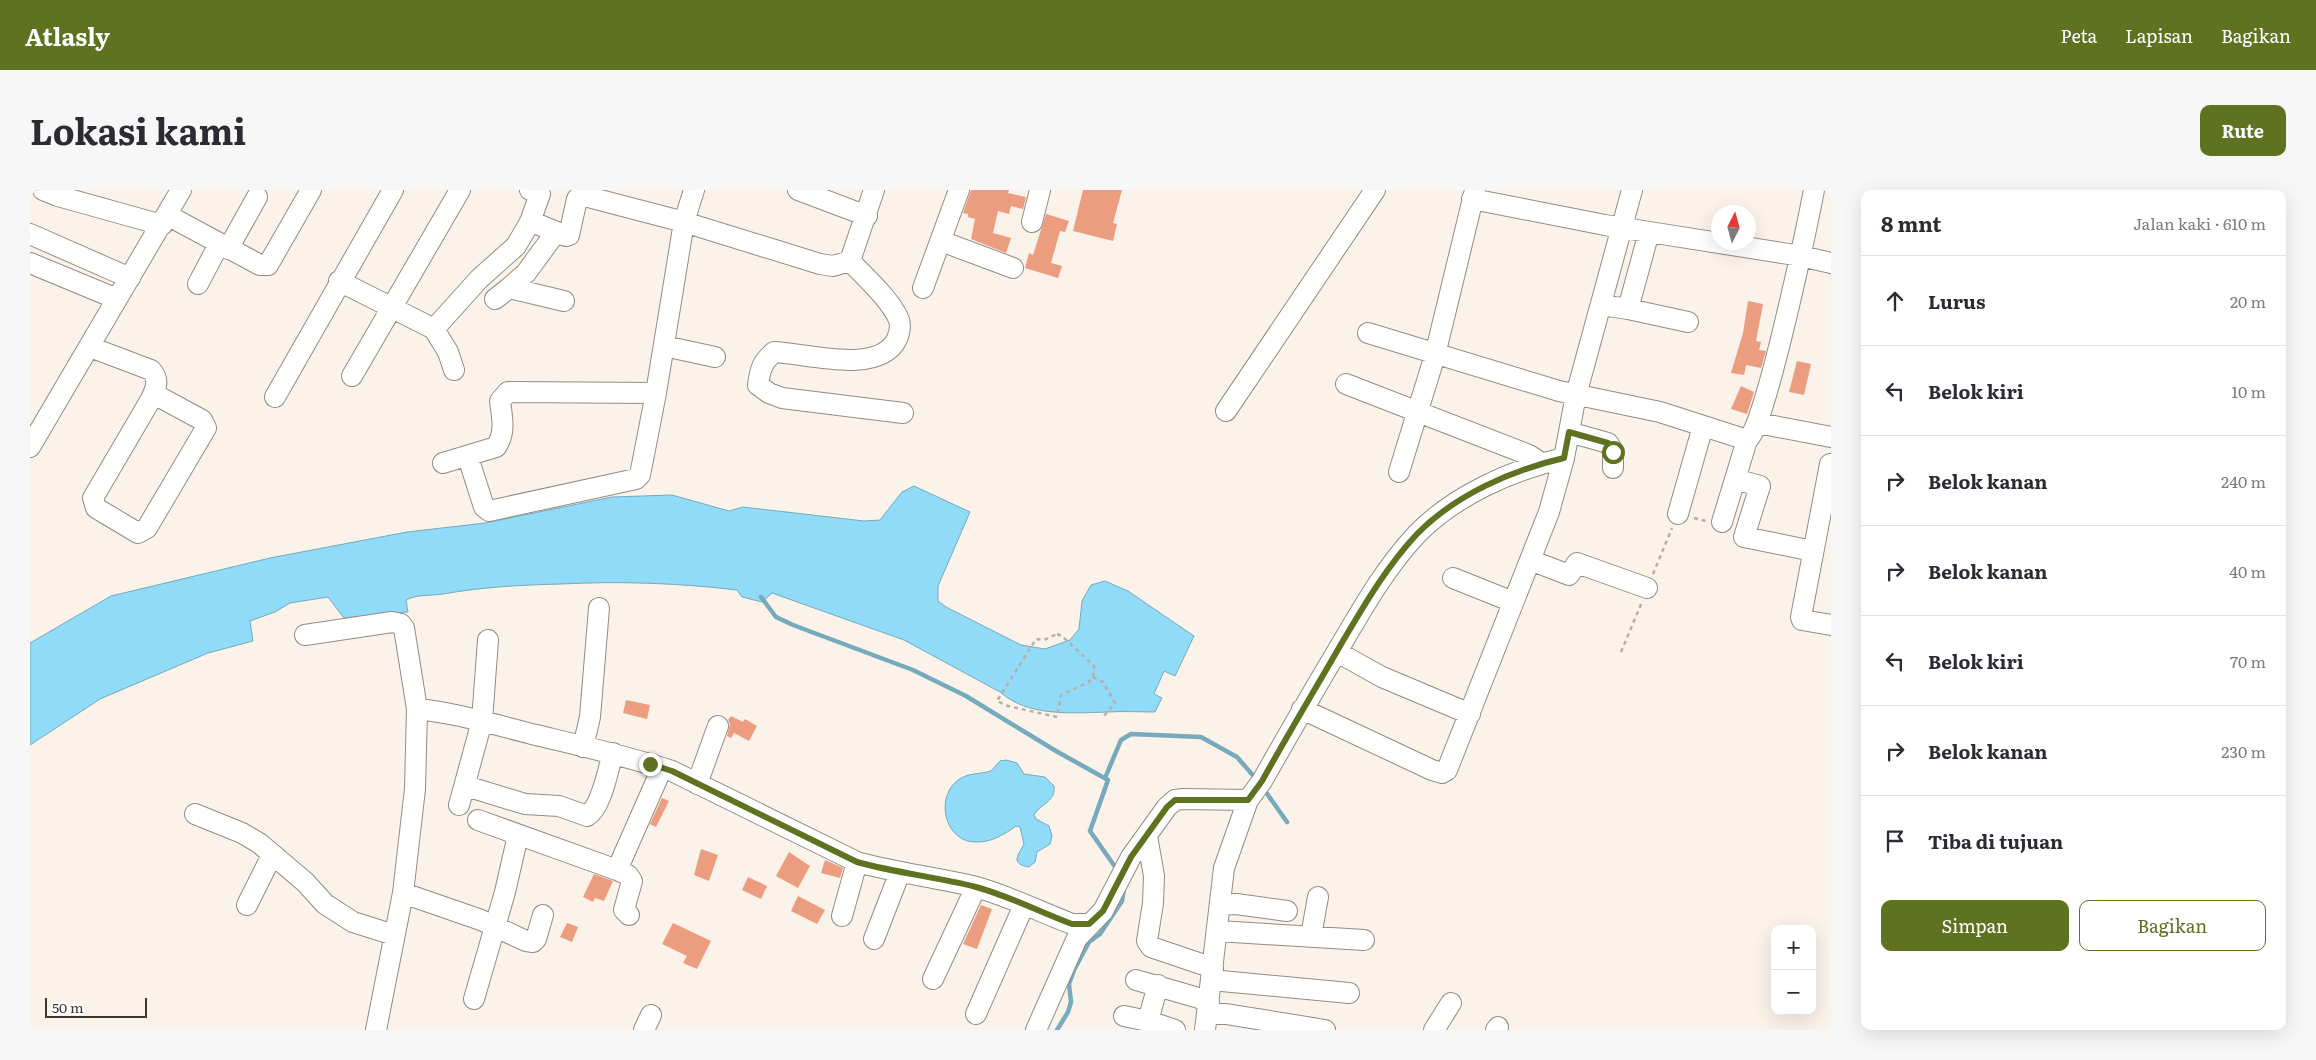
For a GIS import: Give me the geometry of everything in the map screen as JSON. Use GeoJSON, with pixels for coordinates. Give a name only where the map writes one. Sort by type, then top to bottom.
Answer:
{"type":"FeatureCollection","features":[{"type":"Feature","properties":{"kind":"street"},"geometry":{"type":"LineString","coordinates":[[43,190],[58,196],[165,220],[224,246],[260,265],[268,265],[311,190]]}},
{"type":"Feature","properties":{"kind":"street"},"geometry":{"type":"LineString","coordinates":[[30,447],[181,190]]}},
{"type":"Feature","properties":{"kind":"street"},"geometry":{"type":"LineString","coordinates":[[275,397],[393,190]]}},
{"type":"Feature","properties":{"kind":"street"},"geometry":{"type":"LineString","coordinates":[[352,376],[460,190]]}},
{"type":"Feature","properties":{"kind":"street"},"geometry":{"type":"LineString","coordinates":[[468,457],[484,507],[489,511],[636,479],[642,470],[684,222],[694,190]]}},
{"type":"Feature","properties":{"kind":"street"},"geometry":{"type":"LineString","coordinates":[[798,190],[867,216]]}},
{"type":"Feature","properties":{"kind":"street"},"geometry":{"type":"LineString","coordinates":[[850,261],[867,216],[874,190]]}},
{"type":"Feature","properties":{"kind":"street"},"geometry":{"type":"LineString","coordinates":[[923,288],[959,190]]}},
{"type":"Feature","properties":{"kind":"street"},"geometry":{"type":"LineString","coordinates":[[1032,222],[1040,190]]}},
{"type":"Feature","properties":{"kind":"street"},"geometry":{"type":"LineString","coordinates":[[1226,411],[1375,190]]}},
{"type":"Feature","properties":{"kind":"street"},"geometry":{"type":"LineString","coordinates":[[1302,709],[1432,770],[1442,773],[1449,767],[1557,488],[1576,395],[1632,190]]}},
{"type":"Feature","properties":{"kind":"street"},"geometry":{"type":"LineString","coordinates":[[1722,522],[1747,440],[1753,436],[1758,422],[1801,256],[1814,190]]}},
{"type":"Feature","properties":{"kind":"street"},"geometry":{"type":"LineString","coordinates":[[434,329],[479,278],[516,246],[530,221],[538,191]]}},
{"type":"Feature","properties":{"kind":"street"},"geometry":{"type":"LineString","coordinates":[[530,221],[556,232],[569,235],[577,199],[582,195],[684,222],[820,264],[833,266],[850,261]]}},
{"type":"Feature","properties":{"kind":"street"},"geometry":{"type":"LineString","coordinates":[[1399,472],[1435,355],[1473,195],[1649,232],[1801,256],[1831,263]]}},
{"type":"Feature","properties":{"kind":"street"},"geometry":{"type":"LineString","coordinates":[[198,284],[257,197]]}},
{"type":"Feature","properties":{"kind":"street"},"geometry":{"type":"LineString","coordinates":[[556,232],[526,274],[502,294],[564,301]]}},
{"type":"Feature","properties":{"kind":"street"},"geometry":{"type":"LineString","coordinates":[[1628,309],[1649,232]]}},
{"type":"Feature","properties":{"kind":"street"},"geometry":{"type":"LineString","coordinates":[[30,234],[130,278]]}},
{"type":"Feature","properties":{"kind":"street"},"geometry":{"type":"LineString","coordinates":[[941,241],[1013,268]]}},
{"type":"Feature","properties":{"kind":"street"},"geometry":{"type":"LineString","coordinates":[[850,261],[891,307],[900,322],[899,334],[894,344],[885,352],[870,357],[850,360],[774,352],[765,359],[760,371],[758,384],[769,393],[782,398],[904,413]]}},
{"type":"Feature","properties":{"kind":"street"},"geometry":{"type":"LineString","coordinates":[[30,263],[117,299]]}},
{"type":"Feature","properties":{"kind":"street"},"geometry":{"type":"LineString","coordinates":[[340,281],[434,329],[448,352],[454,370]]}},
{"type":"Feature","properties":{"kind":"street"},"geometry":{"type":"LineString","coordinates":[[1602,305],[1688,322]]}},
{"type":"Feature","properties":{"kind":"street"},"geometry":{"type":"LineString","coordinates":[[1368,333],[1435,355],[1576,395],[1660,412],[1747,440]]}},
{"type":"Feature","properties":{"kind":"street"},"geometry":{"type":"LineString","coordinates":[[664,346],[715,357]]}},
{"type":"Feature","properties":{"kind":"street"},"geometry":{"type":"LineString","coordinates":[[90,347],[151,370],[157,379],[154,394],[93,498],[96,508],[138,534],[147,528],[206,428],[202,420],[154,394]]}},
{"type":"Feature","properties":{"kind":"street"},"geometry":{"type":"LineString","coordinates":[[1346,384],[1529,455],[1541,463]]}},
{"type":"Feature","properties":{"kind":"street"},"geometry":{"type":"LineString","coordinates":[[443,463],[496,447],[502,439],[503,429],[500,401],[508,392],[656,393]]}},
{"type":"Feature","properties":{"kind":"street"},"geometry":{"type":"LineString","coordinates":[[1758,422],[1831,437]]}},
{"type":"Feature","properties":{"kind":"street"},"geometry":{"type":"LineString","coordinates":[[1678,514],[1703,426]]}},
{"type":"Feature","properties":{"kind":"street"},"geometry":{"type":"LineString","coordinates":[[1569,432],[1608,443],[1613,452],[1613,468]]}},
{"type":"Feature","properties":{"kind":"street"},"geometry":{"type":"LineString","coordinates":[[1207,1015],[1224,868],[1256,789],[1370,594],[1417,533],[1440,513],[1488,484],[1541,463],[1564,458]]}},
{"type":"Feature","properties":{"kind":"street"},"geometry":{"type":"LineString","coordinates":[[1826,464],[1801,618],[1802,620],[1831,625]]}},
{"type":"Feature","properties":{"kind":"street"},"geometry":{"type":"LineString","coordinates":[[1735,479],[1760,486],[1744,537],[1813,551]]}},
{"type":"Feature","properties":{"kind":"street"},"geometry":{"type":"LineString","coordinates":[[1530,560],[1569,575],[1577,563],[1647,588]]}},
{"type":"Feature","properties":{"kind":"street"},"geometry":{"type":"LineString","coordinates":[[1453,578],[1513,602]]}},
{"type":"Feature","properties":{"kind":"street"},"geometry":{"type":"LineString","coordinates":[[583,747],[590,717],[599,608]]}},
{"type":"Feature","properties":{"kind":"street"},"geometry":{"type":"LineString","coordinates":[[305,635],[392,622],[401,624],[404,628],[417,709],[415,789],[403,893],[376,1030]]}},
{"type":"Feature","properties":{"kind":"street"},"geometry":{"type":"LineString","coordinates":[[460,805],[482,722],[488,640]]}},
{"type":"Feature","properties":{"kind":"street"},"geometry":{"type":"LineString","coordinates":[[1337,652],[1382,678],[1470,714]]}},
{"type":"Feature","properties":{"kind":"street"},"geometry":{"type":"LineString","coordinates":[[417,709],[447,713],[583,747],[613,752],[662,768],[857,862],[886,870],[976,887],[1072,924],[1089,924]]}},
{"type":"Feature","properties":{"kind":"street"},"geometry":{"type":"LineString","coordinates":[[697,784],[718,726]]}},
{"type":"Feature","properties":{"kind":"street"},"geometry":{"type":"LineString","coordinates":[[466,786],[526,804],[559,806],[587,816],[594,812],[599,800],[613,752]]}},
{"type":"Feature","properties":{"kind":"street"},"geometry":{"type":"LineString","coordinates":[[616,870],[662,768]]}},
{"type":"Feature","properties":{"kind":"street"},"geometry":{"type":"LineString","coordinates":[[1036,1030],[1077,938],[1103,911],[1120,876],[1167,807],[1175,800],[1256,789]]}},
{"type":"Feature","properties":{"kind":"street"},"geometry":{"type":"LineString","coordinates":[[195,814],[259,842],[305,882],[325,904],[353,922],[394,935]]}},
{"type":"Feature","properties":{"kind":"street"},"geometry":{"type":"LineString","coordinates":[[478,820],[628,875],[632,881],[624,910],[630,915]]}},
{"type":"Feature","properties":{"kind":"street"},"geometry":{"type":"LineString","coordinates":[[474,999],[505,892],[518,835]]}},
{"type":"Feature","properties":{"kind":"street"},"geometry":{"type":"LineString","coordinates":[[1147,836],[1154,876],[1153,903],[1147,941],[1151,947],[1212,974],[1349,993]]}},
{"type":"Feature","properties":{"kind":"street"},"geometry":{"type":"LineString","coordinates":[[247,905],[272,855]]}},
{"type":"Feature","properties":{"kind":"street"},"geometry":{"type":"LineString","coordinates":[[842,916],[857,862]]}},
{"type":"Feature","properties":{"kind":"street"},"geometry":{"type":"LineString","coordinates":[[874,939],[900,872]]}},
{"type":"Feature","properties":{"kind":"street"},"geometry":{"type":"LineString","coordinates":[[933,979],[976,887]]}},
{"type":"Feature","properties":{"kind":"street"},"geometry":{"type":"LineString","coordinates":[[403,893],[481,920],[526,941],[533,942],[536,939],[543,915]]}},
{"type":"Feature","properties":{"kind":"street"},"geometry":{"type":"LineString","coordinates":[[1311,936],[1318,897]]}},
{"type":"Feature","properties":{"kind":"street"},"geometry":{"type":"LineString","coordinates":[[1220,905],[1236,904],[1287,911]]}},
{"type":"Feature","properties":{"kind":"street"},"geometry":{"type":"LineString","coordinates":[[976,1014],[1024,906]]}},
{"type":"Feature","properties":{"kind":"street"},"geometry":{"type":"LineString","coordinates":[[1217,930],[1364,940]]}},
{"type":"Feature","properties":{"kind":"street"},"geometry":{"type":"LineString","coordinates":[[1136,980],[1158,985],[1207,1015],[1226,1014],[1324,1030]]}},
{"type":"Feature","properties":{"kind":"street"},"geometry":{"type":"LineString","coordinates":[[1148,1021],[1158,985]]}},
{"type":"Feature","properties":{"kind":"street"},"geometry":{"type":"LineString","coordinates":[[1434,1030],[1451,1003]]}},
{"type":"Feature","properties":{"kind":"street"},"geometry":{"type":"LineString","coordinates":[[1124,1016],[1148,1021],[1175,1030]]}},
{"type":"Feature","properties":{"kind":"path"},"geometry":{"type":"LineString","coordinates":[[1622,652],[1678,514],[1718,524],[1722,522]]}},
{"type":"Feature","properties":{"kind":"path"},"geometry":{"type":"LineString","coordinates":[[1057,634],[1062,636],[1094,666],[1094,677],[1089,682],[1061,695],[1058,717],[1008,706],[997,701],[1036,640],[1044,640],[1057,634]]}},
{"type":"Feature","properties":{"kind":"path"},"geometry":{"type":"LineString","coordinates":[[1094,677],[1103,682],[1115,703],[1103,717]]}},
{"type":"Feature","properties":{"kind":"water"},"geometry":{"type":"Polygon","coordinates":[[[914,486],[970,512],[938,586],[938,601],[946,607],[1021,645],[1045,649],[1070,640],[1079,629],[1082,601],[1091,585],[1105,581],[1128,591],[1194,636],[1175,676],[1164,671],[1154,694],[1162,698],[1155,712],[1065,713],[1037,710],[1024,706],[904,640],[772,593],[762,602],[742,597],[737,590],[649,583],[583,583],[502,587],[420,596],[406,600],[408,612],[344,618],[328,597],[290,603],[275,612],[250,621],[253,641],[208,653],[100,699],[30,745],[30,643],[111,596],[270,558],[407,532],[485,523],[612,497],[672,495],[729,511],[743,507],[864,521],[880,520],[902,492],[914,486]]]}},
{"type":"Feature","properties":{"kind":"water"},"geometry":{"type":"Polygon","coordinates":[[[1006,760],[1017,763],[1024,774],[1045,777],[1054,786],[1053,796],[1034,815],[1036,819],[1049,826],[1052,836],[1050,844],[1037,852],[1035,862],[1029,867],[1019,864],[1017,861],[1024,844],[1020,827],[1016,826],[1003,835],[983,842],[967,841],[958,836],[951,828],[947,818],[946,798],[958,780],[970,775],[991,771],[1000,761],[1006,760]]]}},
{"type":"Feature","properties":{"kind":"building"},"geometry":{"type":"Polygon","coordinates":[[[971,190],[1009,190],[1008,193],[1026,197],[1023,209],[1011,206],[1009,214],[998,211],[993,233],[1011,238],[1006,253],[971,239],[975,219],[963,213],[971,190]]]}},
{"type":"Feature","properties":{"kind":"building"},"geometry":{"type":"Polygon","coordinates":[[[1083,190],[1122,190],[1113,223],[1117,224],[1113,241],[1073,231],[1083,190]]]}},
{"type":"Feature","properties":{"kind":"building"},"geometry":{"type":"Polygon","coordinates":[[[1046,214],[1069,221],[1065,232],[1060,231],[1051,263],[1062,266],[1058,278],[1025,268],[1029,253],[1033,255],[1046,214]]]}},
{"type":"Feature","properties":{"kind":"building"},"geometry":{"type":"Polygon","coordinates":[[[1748,301],[1763,304],[1756,341],[1761,342],[1759,350],[1766,351],[1761,368],[1746,365],[1744,375],[1731,373],[1743,333],[1748,301]]]}},
{"type":"Feature","properties":{"kind":"building"},"geometry":{"type":"Polygon","coordinates":[[[1797,361],[1811,364],[1804,395],[1789,392],[1797,361]]]}},
{"type":"Feature","properties":{"kind":"building"},"geometry":{"type":"Polygon","coordinates":[[[1741,386],[1754,392],[1747,414],[1731,409],[1741,386]]]}},
{"type":"Feature","properties":{"kind":"building"},"geometry":{"type":"Polygon","coordinates":[[[626,700],[650,705],[647,719],[623,713],[626,700]]]}},
{"type":"Feature","properties":{"kind":"building"},"geometry":{"type":"Polygon","coordinates":[[[731,716],[743,722],[745,719],[757,726],[749,741],[734,733],[731,738],[727,736],[730,724],[728,720],[731,716]]]}},
{"type":"Feature","properties":{"kind":"building"},"geometry":{"type":"Polygon","coordinates":[[[662,798],[669,801],[656,827],[650,824],[662,798]]]}},
{"type":"Feature","properties":{"kind":"building"},"geometry":{"type":"Polygon","coordinates":[[[701,849],[718,855],[709,881],[694,875],[701,849]]]}},
{"type":"Feature","properties":{"kind":"building"},"geometry":{"type":"Polygon","coordinates":[[[789,852],[810,866],[798,888],[776,876],[789,852]]]}},
{"type":"Feature","properties":{"kind":"building"},"geometry":{"type":"Polygon","coordinates":[[[825,860],[843,868],[840,878],[821,873],[825,860]]]}},
{"type":"Feature","properties":{"kind":"building"},"geometry":{"type":"Polygon","coordinates":[[[594,874],[613,881],[604,901],[595,898],[593,902],[583,897],[594,874]]]}},
{"type":"Feature","properties":{"kind":"building"},"geometry":{"type":"Polygon","coordinates":[[[748,877],[767,886],[761,899],[742,890],[748,877]]]}},
{"type":"Feature","properties":{"kind":"building"},"geometry":{"type":"Polygon","coordinates":[[[798,896],[825,910],[817,924],[791,911],[798,896]]]}},
{"type":"Feature","properties":{"kind":"building"},"geometry":{"type":"Polygon","coordinates":[[[981,905],[992,909],[977,949],[963,944],[981,905]]]}},
{"type":"Feature","properties":{"kind":"building"},"geometry":{"type":"Polygon","coordinates":[[[567,923],[578,927],[572,942],[560,937],[567,923]]]}},
{"type":"Feature","properties":{"kind":"building"},"geometry":{"type":"Polygon","coordinates":[[[673,923],[711,941],[697,969],[683,963],[687,956],[662,944],[673,923]]]}},
{"type":"Feature","properties":{"kind":"waterway"},"geometry":{"type":"LineString","coordinates":[[761,597],[776,617],[913,670],[966,696],[1056,751],[1108,780],[1090,831],[1118,871]]}},
{"type":"Feature","properties":{"kind":"waterway"},"geometry":{"type":"LineString","coordinates":[[1105,778],[1121,740],[1131,734],[1201,737],[1237,757],[1257,780]]}},
{"type":"Feature","properties":{"kind":"waterway"},"geometry":{"type":"LineString","coordinates":[[1263,788],[1287,822]]}},
{"type":"Feature","properties":{"kind":"waterway"},"geometry":{"type":"LineString","coordinates":[[1057,1030],[1068,1012],[1071,1002],[1069,984],[1074,970],[1089,942],[1100,934],[1122,901],[1124,889]]}},
{"type":"Feature","properties":{"kind":"route"},"geometry":{"type":"LineString","coordinates":[[650,764],[672,771],[857,862],[886,870],[923,875],[976,887],[1072,924],[1089,924],[1098,918],[1103,911],[1131,857],[1167,807],[1175,800],[1248,800],[1262,781],[1370,594],[1417,533],[1440,513],[1488,484],[1541,463],[1564,458],[1569,432],[1608,443],[1613,452]]}}]}
